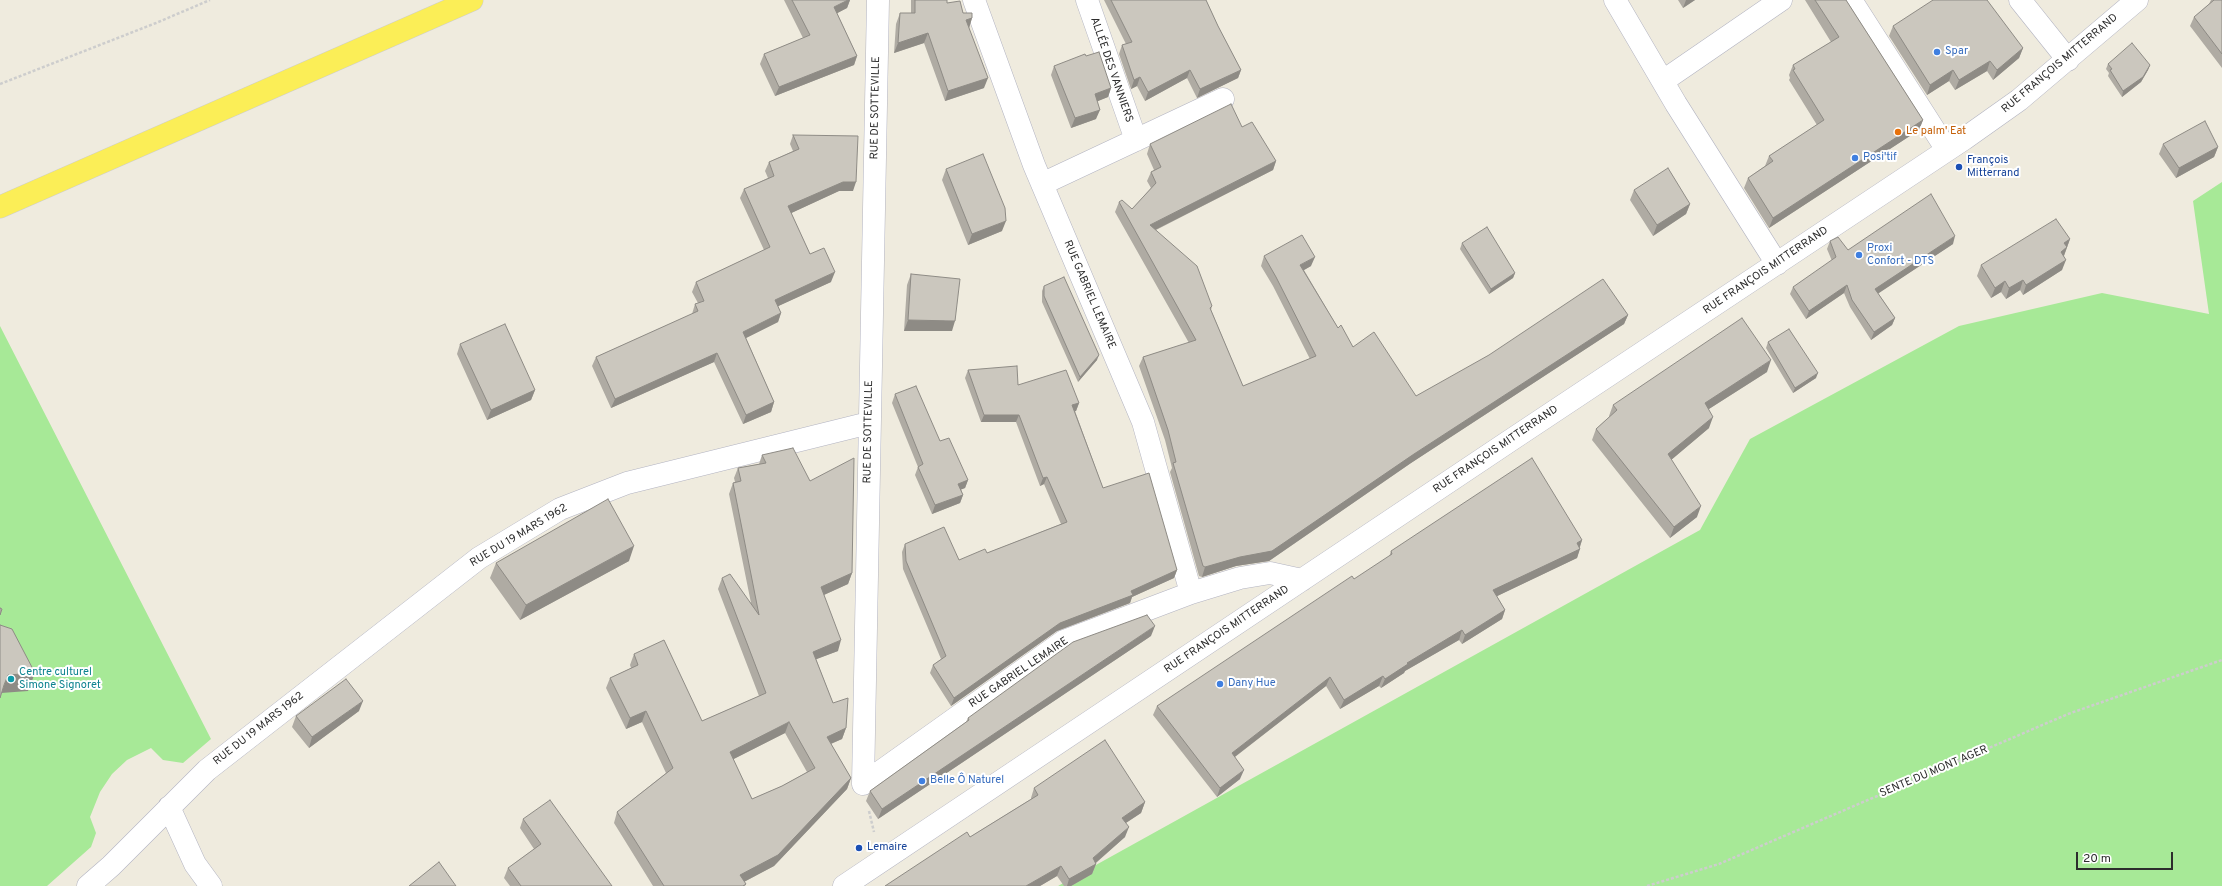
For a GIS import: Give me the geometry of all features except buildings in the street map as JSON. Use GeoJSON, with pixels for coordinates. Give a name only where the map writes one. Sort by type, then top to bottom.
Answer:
{"type":"FeatureCollection","features":[{"type":"Feature","properties":{"kind":"main road"},"geometry":{"type":"LineString","coordinates":[[0,207],[472,0]]}},
{"type":"Feature","properties":{"kind":"street","name":"RUE DE SOTTEVILLE"},"geometry":{"type":"LineString","coordinates":[[863,784],[878,0]]}},
{"type":"Feature","properties":{"kind":"street","name":"RUE GABRIEL LEMAIRE"},"geometry":{"type":"LineString","coordinates":[[974,0],[1042,184],[1143,422],[1191,593]]}},
{"type":"Feature","properties":{"kind":"street","name":"ALLÉE DES VANNIERS"},"geometry":{"type":"LineString","coordinates":[[1086,0],[1136,140]]}},
{"type":"Feature","properties":{"kind":"street"},"geometry":{"type":"LineString","coordinates":[[1615,0],[1663,81],[1778,264]]}},
{"type":"Feature","properties":{"kind":"street"},"geometry":{"type":"LineString","coordinates":[[1663,81],[1781,0]]}},
{"type":"Feature","properties":{"kind":"street"},"geometry":{"type":"LineString","coordinates":[[1851,0],[1947,150]]}},
{"type":"Feature","properties":{"kind":"street"},"geometry":{"type":"LineString","coordinates":[[2020,0],[2068,60]]}},
{"type":"Feature","properties":{"kind":"street","name":"RUE FRANÇOIS MITTERRAND"},"geometry":{"type":"LineString","coordinates":[[844,886],[1778,264],[2020,100],[2137,0]]}},
{"type":"Feature","properties":{"kind":"street"},"geometry":{"type":"LineString","coordinates":[[1042,184],[1223,99]]}},
{"type":"Feature","properties":{"kind":"street","name":"RUE DU 19 MARS 1962"},"geometry":{"type":"LineString","coordinates":[[88,886],[111,866],[207,770],[479,558],[560,509],[627,483],[869,422]]}},
{"type":"Feature","properties":{"kind":"street","name":"RUE GABRIEL LEMAIRE"},"geometry":{"type":"LineString","coordinates":[[863,784],[1064,641],[1191,593],[1240,578],[1270,573],[1302,580]]}},
{"type":"Feature","properties":{"kind":"street"},"geometry":{"type":"LineString","coordinates":[[169,807],[196,864],[211,886]]}},
{"type":"Feature","properties":{"kind":"path"},"geometry":{"type":"LineString","coordinates":[[0,84],[156,24],[210,0]]}},
{"type":"Feature","properties":{"kind":"path","name":"SENTE DU MONT AGER"},"geometry":{"type":"LineString","coordinates":[[1647,886],[1719,864],[2068,714],[2222,660]]}},
{"type":"Feature","properties":{"kind":"path"},"geometry":{"type":"LineString","coordinates":[[863,784],[881,861]]}},
{"type":"Feature","properties":{"kind":"green space"},"geometry":{"type":"Polygon","coordinates":[[[2222,182],[2222,886],[1058,886],[1700,530],[1750,439],[1959,326],[2102,293],[2209,314],[2193,201],[2222,182]]]}},
{"type":"Feature","properties":{"kind":"green space"},"geometry":{"type":"Polygon","coordinates":[[[0,326],[211,739],[183,763],[163,760],[151,748],[127,760],[112,774],[100,792],[90,817],[96,833],[91,847],[47,886],[0,886],[0,326]]]}},
{"type":"Feature","properties":{"kind":"place","name":"Spar"},"geometry":{"type":"Point","coordinates":[1937,52]}},
{"type":"Feature","properties":{"kind":"place","name":"Le palm' Eat"},"geometry":{"type":"Point","coordinates":[1898,132]}},
{"type":"Feature","properties":{"kind":"place","name":"Posi'tif"},"geometry":{"type":"Point","coordinates":[1855,158]}},
{"type":"Feature","properties":{"kind":"place","name":"François Mitterrand"},"geometry":{"type":"Point","coordinates":[1959,167]}},
{"type":"Feature","properties":{"kind":"place","name":"Proxi Confort - DTS"},"geometry":{"type":"Point","coordinates":[1859,255]}},
{"type":"Feature","properties":{"kind":"place","name":"Centre culturel Simone Signoret"},"geometry":{"type":"Point","coordinates":[11,679]}},
{"type":"Feature","properties":{"kind":"place","name":"Dany Hue"},"geometry":{"type":"Point","coordinates":[1220,684]}},
{"type":"Feature","properties":{"kind":"place","name":"Belle Ô Naturel"},"geometry":{"type":"Point","coordinates":[922,781]}},
{"type":"Feature","properties":{"kind":"place","name":"Lemaire"},"geometry":{"type":"Point","coordinates":[859,848]}}]}
